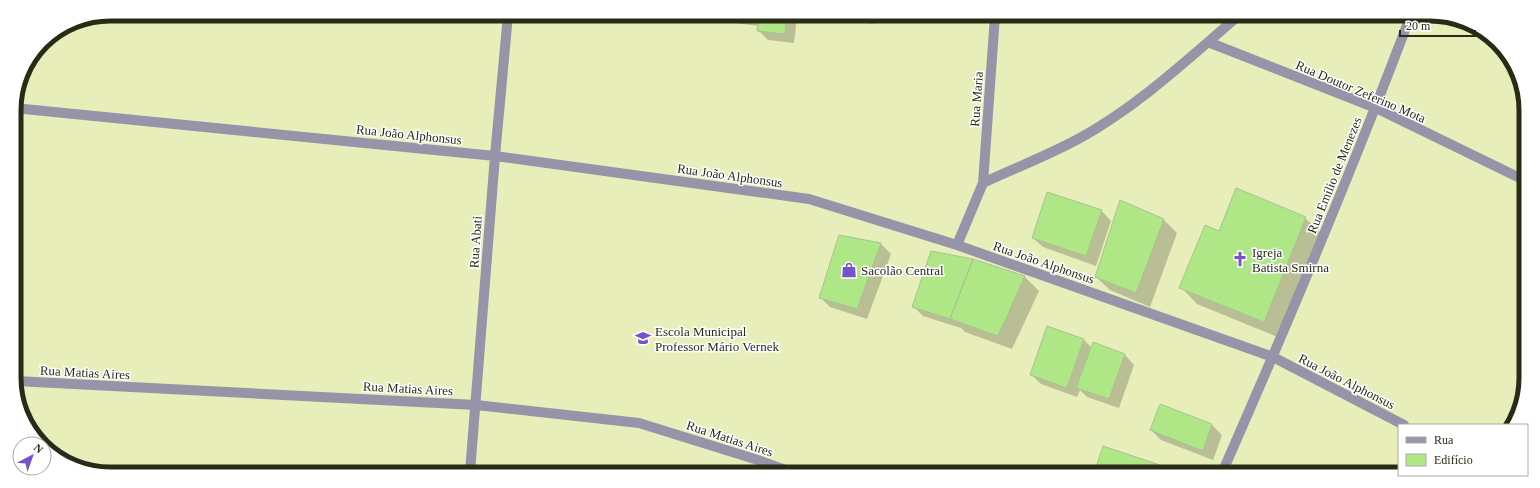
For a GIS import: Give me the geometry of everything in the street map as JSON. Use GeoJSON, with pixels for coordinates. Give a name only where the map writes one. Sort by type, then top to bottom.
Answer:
{"type":"FeatureCollection","features":[{"type":"Feature","properties":{"kind":"street","name":"Rua Abati"},"geometry":{"type":"LineString","coordinates":[[470,467],[495,156],[507,21]]}},
{"type":"Feature","properties":{"kind":"street","name":"Rua Maria"},"geometry":{"type":"LineString","coordinates":[[957,245],[983,184],[995,21]]}},
{"type":"Feature","properties":{"kind":"street"},"geometry":{"type":"LineString","coordinates":[[983,184],[1080,138],[1130,106],[1166,79],[1232,21]]}},
{"type":"Feature","properties":{"kind":"street","name":"Rua Emílio de Menezes"},"geometry":{"type":"LineString","coordinates":[[1225,467],[1273,357],[1376,108],[1409,21]]}},
{"type":"Feature","properties":{"kind":"street","name":"Rua Doutor Zeferino Mota"},"geometry":{"type":"LineString","coordinates":[[1208,42],[1376,108],[1519,178]]}},
{"type":"Feature","properties":{"kind":"street","name":"Rua João Alphonsus"},"geometry":{"type":"LineString","coordinates":[[21,109],[495,156],[809,199],[957,245],[1273,357],[1402,424]]}},
{"type":"Feature","properties":{"kind":"street","name":"Rua Matias Aires"},"geometry":{"type":"LineString","coordinates":[[21,381],[476,405],[639,423],[777,467]]}},
{"type":"Feature","properties":{"kind":"building"},"geometry":{"type":"Polygon","coordinates":[[[758,21],[786,21],[785,34],[757,31],[758,21]]]}},
{"type":"Feature","properties":{"kind":"building","name":"Igreja Batista Smirna"},"geometry":{"type":"Polygon","coordinates":[[[1236,188],[1306,217],[1264,322],[1179,288],[1205,225],[1219,231],[1236,188]]]}},
{"type":"Feature","properties":{"kind":"building"},"geometry":{"type":"Polygon","coordinates":[[[1047,192],[1102,210],[1086,256],[1032,238],[1047,192]]]}},
{"type":"Feature","properties":{"kind":"building"},"geometry":{"type":"Polygon","coordinates":[[[1120,200],[1164,219],[1136,293],[1095,277],[1120,200]]]}},
{"type":"Feature","properties":{"kind":"building","name":"Sacolão Central"},"geometry":{"type":"Polygon","coordinates":[[[839,235],[881,243],[857,309],[819,298],[839,235]]]}},
{"type":"Feature","properties":{"kind":"building"},"geometry":{"type":"Polygon","coordinates":[[[931,251],[973,259],[950,319],[912,307],[931,251]]]}},
{"type":"Feature","properties":{"kind":"building"},"geometry":{"type":"Polygon","coordinates":[[[973,259],[1025,276],[998,336],[950,319],[973,259]]]}},
{"type":"Feature","properties":{"kind":"building"},"geometry":{"type":"Polygon","coordinates":[[[1047,326],[1084,339],[1067,388],[1030,375],[1047,326]]]}},
{"type":"Feature","properties":{"kind":"building"},"geometry":{"type":"Polygon","coordinates":[[[1093,342],[1125,354],[1109,399],[1076,388],[1093,342]]]}},
{"type":"Feature","properties":{"kind":"building"},"geometry":{"type":"Polygon","coordinates":[[[1160,404],[1212,424],[1203,451],[1150,430],[1160,404]]]}},
{"type":"Feature","properties":{"kind":"building"},"geometry":{"type":"Polygon","coordinates":[[[1103,446],[1163,466],[1163,467],[1096,467],[1103,446]]]}},
{"type":"Feature","properties":{"kind":"place","name":"Igreja Batista Smirna"},"geometry":{"type":"Point","coordinates":[1240,259]}},
{"type":"Feature","properties":{"kind":"place","name":"Sacolão Central"},"geometry":{"type":"Point","coordinates":[849,270]}},
{"type":"Feature","properties":{"kind":"place","name":"Escola Municipal Professor Mário Vernek"},"geometry":{"type":"Point","coordinates":[643,338]}}]}
